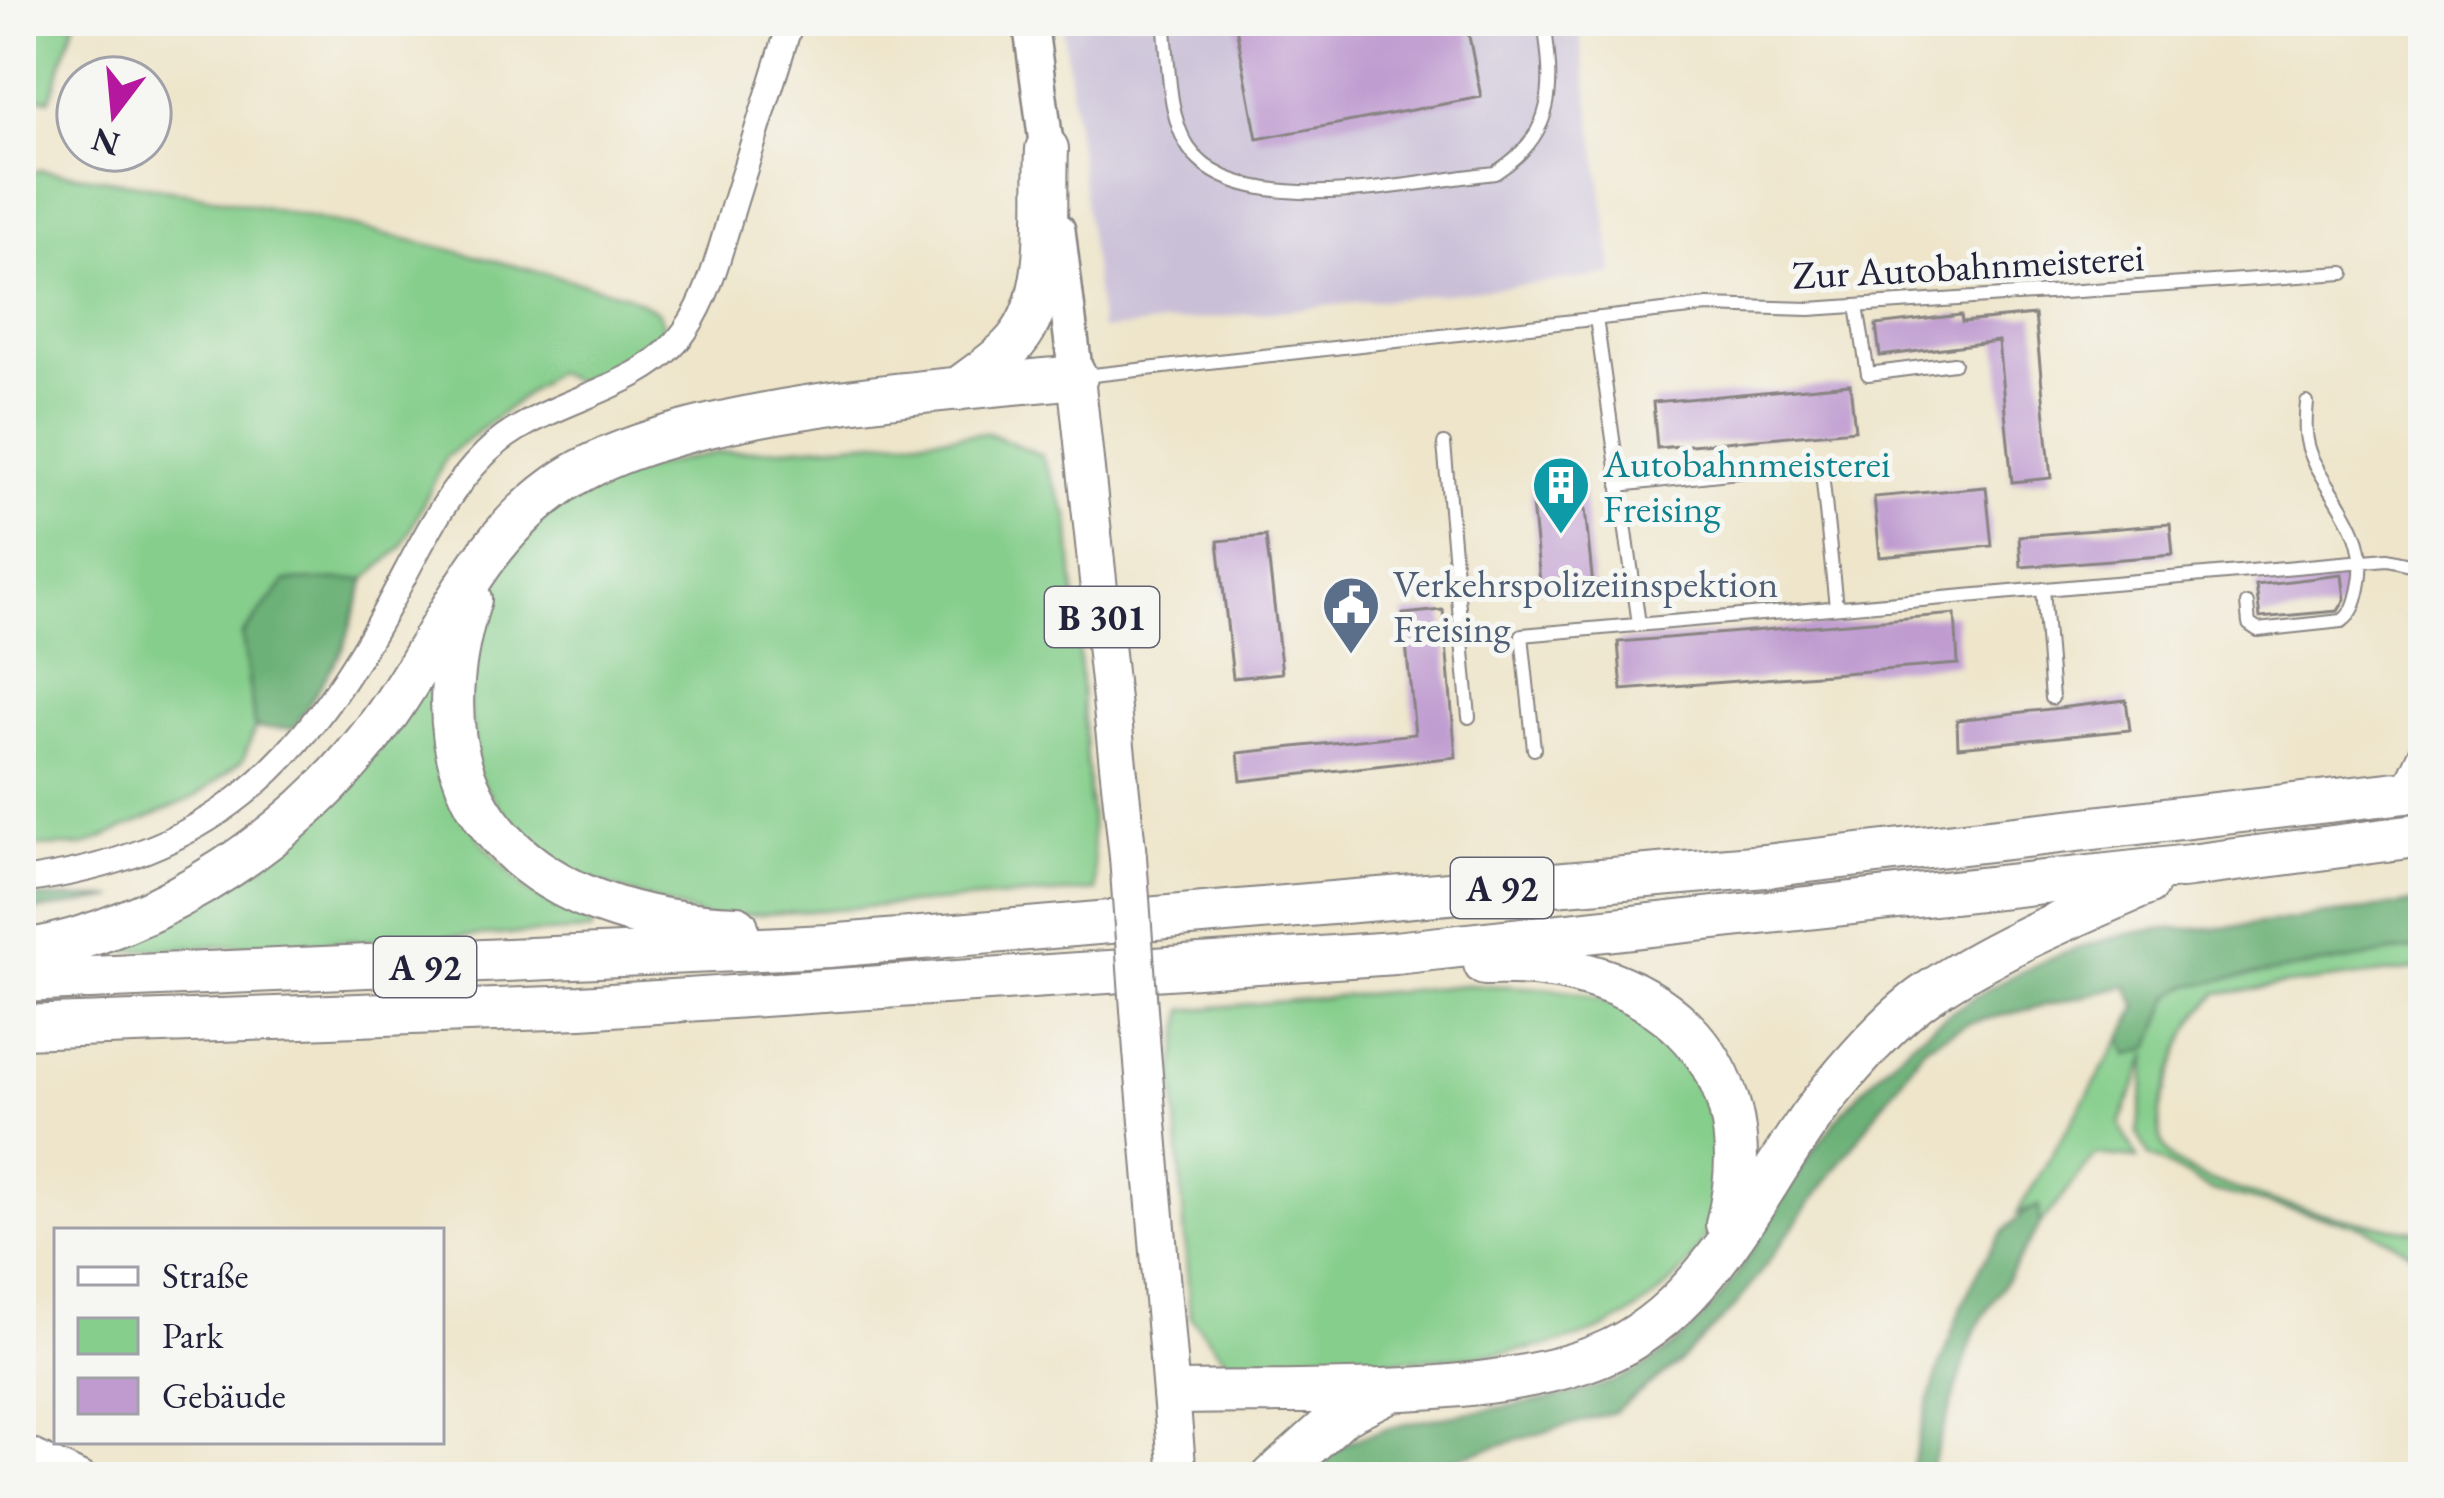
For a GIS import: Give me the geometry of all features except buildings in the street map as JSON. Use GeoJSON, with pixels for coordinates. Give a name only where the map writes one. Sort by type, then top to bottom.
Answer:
{"type":"FeatureCollection","features":[{"type":"Feature","properties":{"kind":"highway"},"geometry":{"type":"LineString","coordinates":[[957,390],[1000,357],[1028,323],[1040,278],[1047,148]]}},
{"type":"Feature","properties":{"kind":"highway"},"geometry":{"type":"LineString","coordinates":[[21,952],[53,946],[129,916],[241,863],[322,792],[386,716],[454,596],[515,519],[561,483],[653,441],[753,418],[1076,377]]}},
{"type":"Feature","properties":{"kind":"highway"},"geometry":{"type":"LineString","coordinates":[[479,569],[451,674],[454,730],[464,776],[501,836],[548,880],[612,910],[692,926],[774,929],[828,946]]}},
{"type":"Feature","properties":{"kind":"highway","name":"A 92"},"geometry":{"type":"LineString","coordinates":[[21,981],[828,946],[1765,866],[2410,792]]}},
{"type":"Feature","properties":{"kind":"highway","name":"A 92"},"geometry":{"type":"LineString","coordinates":[[21,1027],[581,1007],[1395,953],[2190,866],[2423,835]]}},
{"type":"Feature","properties":{"kind":"highway"},"geometry":{"type":"LineString","coordinates":[[1174,1394],[1395,1388],[1528,1375],[1600,1355],[1669,1316],[1720,1251],[1835,1084],[1924,995],[2057,923],[2190,866]]}},
{"type":"Feature","properties":{"kind":"highway"},"geometry":{"type":"LineString","coordinates":[[1395,953],[1440,966],[1522,962],[1644,993],[1697,1041],[1733,1104],[1736,1127],[1740,1174],[1720,1251]]}},
{"type":"Feature","properties":{"kind":"highway"},"geometry":{"type":"LineString","coordinates":[[1273,1477],[1343,1414],[1395,1388]]}},
{"type":"Feature","properties":{"kind":"main road"},"geometry":{"type":"LineString","coordinates":[[1030,21],[1076,377]]}},
{"type":"Feature","properties":{"kind":"main road","name":"B 301"},"geometry":{"type":"LineString","coordinates":[[1076,377],[1127,857],[1178,1477]]}},
{"type":"Feature","properties":{"kind":"street"},"geometry":{"type":"LineString","coordinates":[[21,881],[89,872],[148,852],[222,810],[276,769],[350,676],[440,511],[477,463],[519,426],[634,374],[675,344],[713,274],[790,21]]}},
{"type":"Feature","properties":{"kind":"street"},"geometry":{"type":"LineString","coordinates":[[21,1446],[86,1477]]}},
{"type":"Feature","properties":{"kind":"lane"},"geometry":{"type":"LineString","coordinates":[[1164,21],[1178,122],[1188,147],[1218,177],[1280,194],[1495,173],[1518,158],[1541,125],[1553,87],[1544,21]]}},
{"type":"Feature","properties":{"kind":"lane","name":"Zur Autobahnmeisterei"},"geometry":{"type":"LineString","coordinates":[[1076,377],[1708,306],[1857,306],[2344,273]]}},
{"type":"Feature","properties":{"kind":"lane"},"geometry":{"type":"LineString","coordinates":[[1857,306],[1868,374],[1954,363]]}},
{"type":"Feature","properties":{"kind":"lane"},"geometry":{"type":"LineString","coordinates":[[1596,318],[1639,624]]}},
{"type":"Feature","properties":{"kind":"lane"},"geometry":{"type":"LineString","coordinates":[[2247,604],[2249,623],[2258,630],[2342,621],[2357,598],[2365,561],[2346,512],[2314,459],[2304,429],[2307,403]]}},
{"type":"Feature","properties":{"kind":"lane"},"geometry":{"type":"LineString","coordinates":[[1444,445],[1469,717]]}},
{"type":"Feature","properties":{"kind":"lane"},"geometry":{"type":"LineString","coordinates":[[1619,485],[1822,463],[1836,607]]}},
{"type":"Feature","properties":{"kind":"lane"},"geometry":{"type":"LineString","coordinates":[[1534,749],[1522,635],[2365,561],[2408,560],[2423,567]]}},
{"type":"Feature","properties":{"kind":"lane"},"geometry":{"type":"LineString","coordinates":[[2043,589],[2052,698]]}},
{"type":"Feature","properties":{"kind":"lane"},"geometry":{"type":"LineString","coordinates":[[2410,792],[2423,735]]}},
{"type":"Feature","properties":{"kind":"shaded area"},"geometry":{"type":"Polygon","coordinates":[[[1062,21],[1578,21],[1614,275],[1101,330],[1062,21]]]}},
{"type":"Feature","properties":{"kind":"green space"},"geometry":{"type":"Polygon","coordinates":[[[21,21],[75,21],[64,54],[54,54],[50,99],[21,94],[21,21]]]}},
{"type":"Feature","properties":{"kind":"green space"},"geometry":{"type":"Polygon","coordinates":[[[41,170],[115,181],[407,239],[624,294],[658,311],[666,332],[651,350],[575,382],[554,372],[446,457],[402,547],[366,579],[286,582],[242,635],[255,728],[243,760],[197,796],[84,846],[21,847],[21,175],[41,170]]]}},
{"type":"Feature","properties":{"kind":"green space"},"geometry":{"type":"Polygon","coordinates":[[[988,433],[1041,455],[1069,518],[1096,891],[706,918],[543,865],[477,777],[464,663],[483,601],[510,555],[559,505],[647,468],[715,453],[988,433]]]}},
{"type":"Feature","properties":{"kind":"green space"},"geometry":{"type":"Polygon","coordinates":[[[366,579],[343,649],[294,728],[255,728],[242,635],[286,581],[366,579]]]}},
{"type":"Feature","properties":{"kind":"green space"},"geometry":{"type":"Polygon","coordinates":[[[442,635],[431,706],[448,773],[481,841],[527,891],[593,924],[591,931],[94,952],[264,865],[442,635]]]}},
{"type":"Feature","properties":{"kind":"green space"},"geometry":{"type":"Polygon","coordinates":[[[21,898],[115,898],[21,913],[21,898]]]}},
{"type":"Feature","properties":{"kind":"green space"},"geometry":{"type":"Polygon","coordinates":[[[2423,902],[2423,948],[2187,986],[2171,996],[2151,1047],[2128,1056],[2122,1038],[2138,1007],[2127,986],[1970,1023],[1926,1045],[1735,1307],[1677,1364],[1614,1412],[1390,1477],[1300,1477],[1330,1452],[1368,1435],[1601,1386],[1640,1369],[1671,1348],[1721,1296],[1797,1175],[1848,1105],[1917,1038],[1997,984],[2040,963],[2134,933],[2234,927],[2423,902]]]}},
{"type":"Feature","properties":{"kind":"green space"},"geometry":{"type":"Polygon","coordinates":[[[2423,948],[2423,968],[2217,994],[2184,1040],[2164,1093],[2159,1124],[2167,1154],[2182,1166],[2286,1204],[2423,1232],[2423,1259],[2364,1227],[2213,1190],[2149,1156],[2137,1133],[2149,1053],[2120,1124],[2137,1159],[2096,1155],[2040,1225],[2039,1207],[2017,1213],[2122,1038],[2128,1055],[2151,1047],[2173,995],[2189,986],[2251,971],[2423,948]]]}},
{"type":"Feature","properties":{"kind":"green space"},"geometry":{"type":"Polygon","coordinates":[[[1465,985],[1542,988],[1599,999],[1648,1025],[1674,1049],[1709,1109],[1717,1143],[1719,1178],[1713,1213],[1693,1257],[1666,1288],[1621,1320],[1584,1336],[1538,1347],[1430,1359],[1226,1360],[1190,1316],[1174,1072],[1185,1010],[1465,985]]]}},
{"type":"Feature","properties":{"kind":"green space"},"geometry":{"type":"Polygon","coordinates":[[[2039,1206],[2040,1225],[1975,1330],[1928,1477],[1909,1477],[1939,1368],[1972,1284],[1992,1248],[2015,1221],[2039,1206]]]}},
{"type":"Feature","properties":{"kind":"place","name":"Autobahnmeisterei Freising"},"geometry":{"type":"Point","coordinates":[1561,536]}},
{"type":"Feature","properties":{"kind":"place","name":"Verkehrspolizeiinspektion Freising"},"geometry":{"type":"Point","coordinates":[1351,656]}}]}
